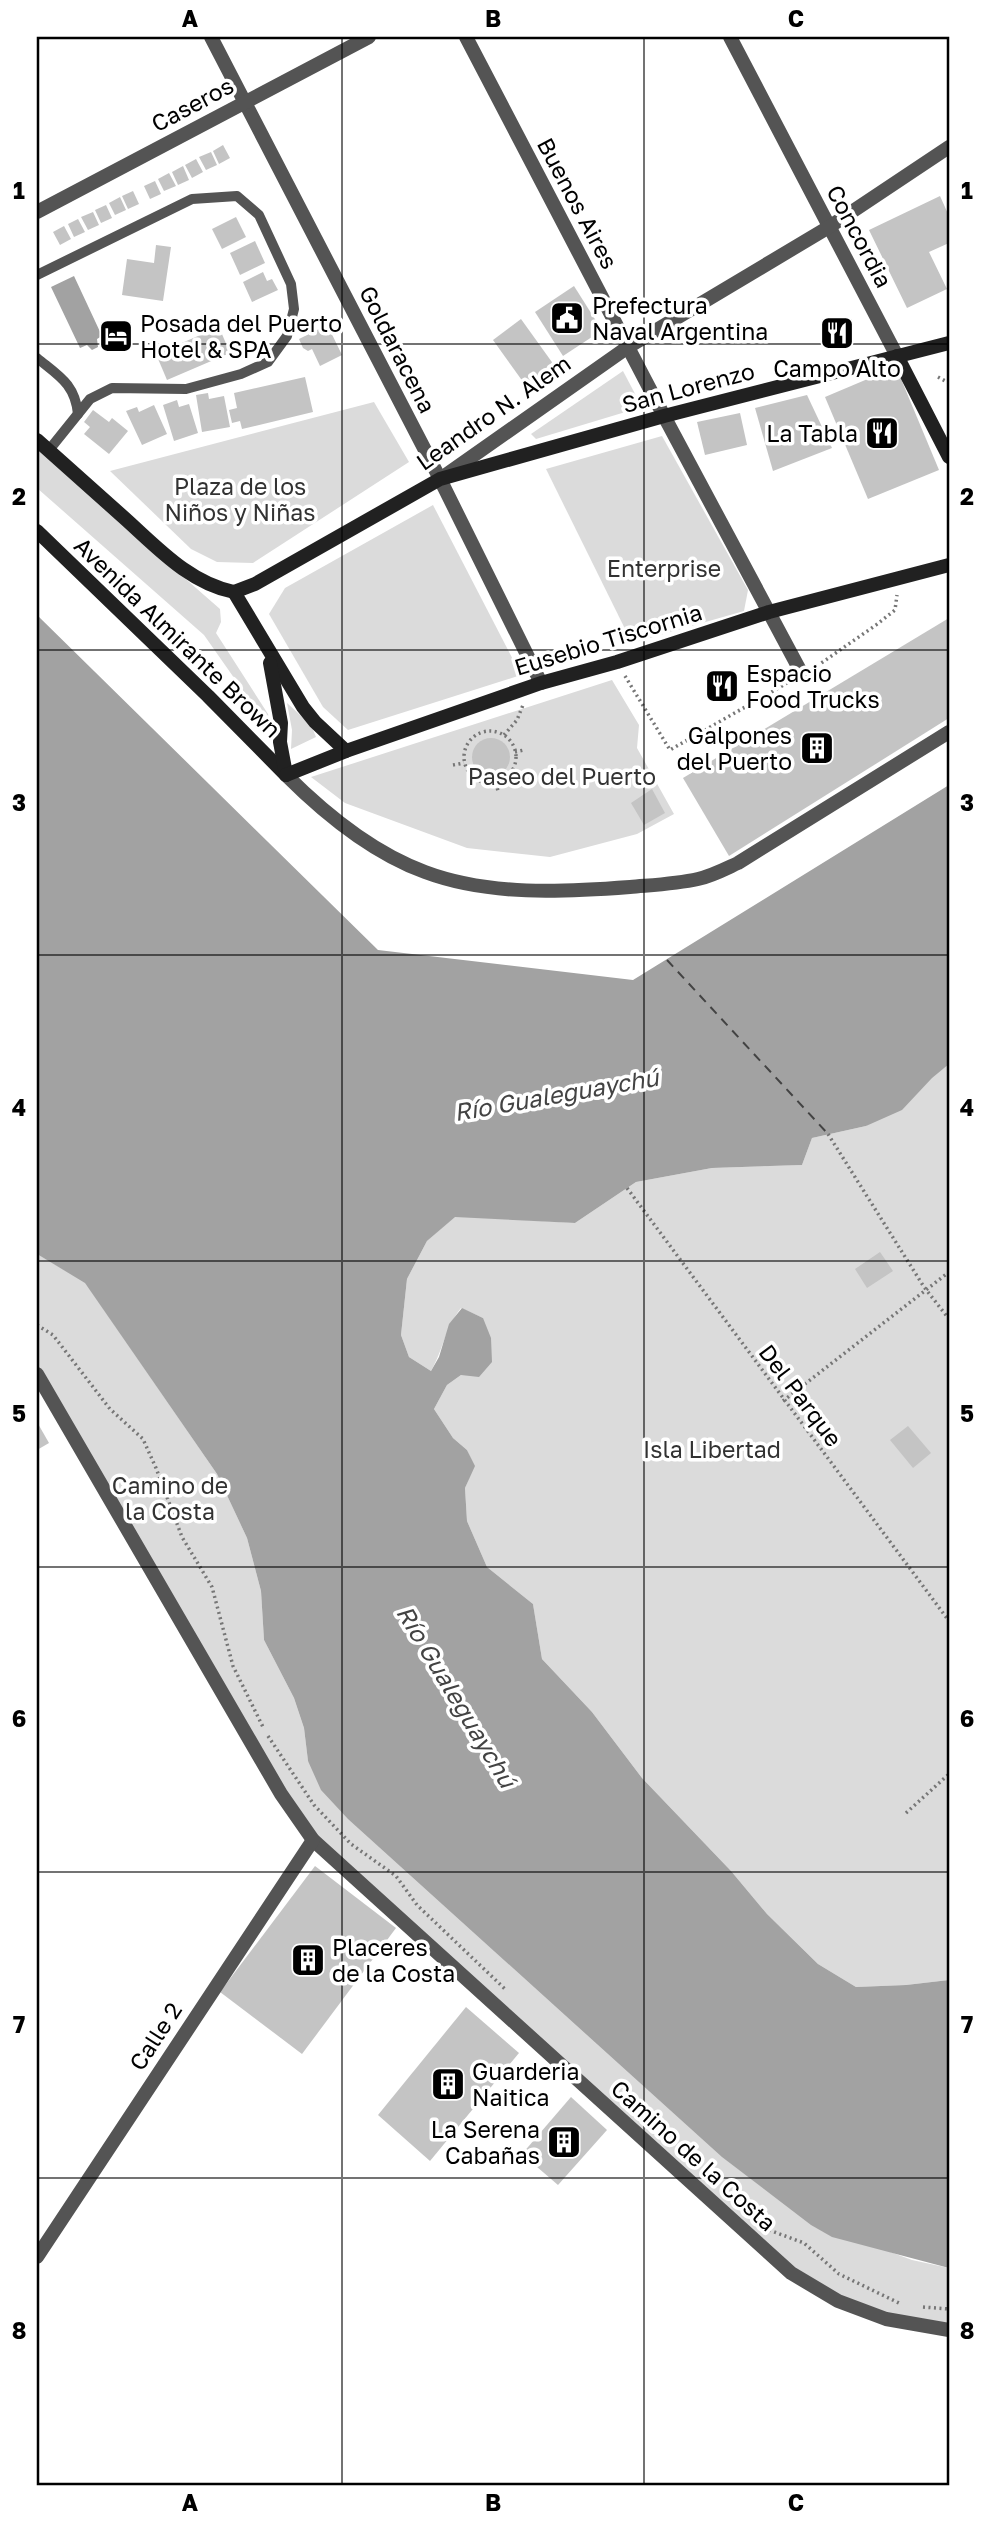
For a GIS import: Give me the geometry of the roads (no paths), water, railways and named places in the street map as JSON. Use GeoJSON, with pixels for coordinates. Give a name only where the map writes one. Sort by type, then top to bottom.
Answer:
{"type":"FeatureCollection","features":[{"type":"Feature","properties":{"kind":"main road","name":"San Lorenzo"},"geometry":{"type":"LineString","coordinates":[[440,479],[664,416],[949,343]]}},
{"type":"Feature","properties":{"kind":"main road","name":"Concordia"},"geometry":{"type":"LineString","coordinates":[[897,356],[949,457]]}},
{"type":"Feature","properties":{"kind":"main road"},"geometry":{"type":"LineString","coordinates":[[37,440],[179,565],[217,589],[234,592],[268,652],[314,722],[346,751]]}},
{"type":"Feature","properties":{"kind":"main road","name":"Leandro N. Alem"},"geometry":{"type":"LineString","coordinates":[[234,592],[255,584],[440,479]]}},
{"type":"Feature","properties":{"kind":"main road","name":"Avenida Almirante Brown"},"geometry":{"type":"LineString","coordinates":[[37,531],[286,775]]}},
{"type":"Feature","properties":{"kind":"main road","name":"Eusebio Tiscornia"},"geometry":{"type":"LineString","coordinates":[[286,775],[346,751],[535,685],[617,662],[769,612],[949,565]]}},
{"type":"Feature","properties":{"kind":"main road"},"geometry":{"type":"LineString","coordinates":[[268,652],[281,723],[280,742],[286,775]]}},
{"type":"Feature","properties":{"kind":"street","name":"Goldaracena"},"geometry":{"type":"LineString","coordinates":[[211,37],[440,479],[535,685]]}},
{"type":"Feature","properties":{"kind":"street","name":"Caseros"},"geometry":{"type":"LineString","coordinates":[[37,211],[369,37]]}},
{"type":"Feature","properties":{"kind":"street","name":"Buenos Aires"},"geometry":{"type":"LineString","coordinates":[[466,37],[802,674]]}},
{"type":"Feature","properties":{"kind":"street","name":"Concordia"},"geometry":{"type":"LineString","coordinates":[[730,37],[897,356]]}},
{"type":"Feature","properties":{"kind":"street","name":"Leandro N. Alem"},"geometry":{"type":"LineString","coordinates":[[440,479],[628,347],[829,227],[949,147]]}},
{"type":"Feature","properties":{"kind":"street"},"geometry":{"type":"LineString","coordinates":[[286,775],[341,823],[383,852],[424,872],[464,883],[527,891],[601,889],[699,879],[738,863],[949,732]]}},
{"type":"Feature","properties":{"kind":"street","name":"Camino de la Costa"},"geometry":{"type":"LineString","coordinates":[[37,1374],[281,1794],[313,1840],[791,2273],[838,2301],[886,2319],[949,2330]]}},
{"type":"Feature","properties":{"kind":"street","name":"Calle 2"},"geometry":{"type":"LineString","coordinates":[[37,2257],[313,1840]]}},
{"type":"Feature","properties":{"kind":"lane"},"geometry":{"type":"LineString","coordinates":[[37,275],[192,199],[237,196],[259,215],[291,284],[294,309],[287,336],[268,362],[241,374],[186,389],[112,388],[90,399],[48,450]]}},
{"type":"Feature","properties":{"kind":"lane"},"geometry":{"type":"LineString","coordinates":[[37,358],[63,380],[76,397],[78,414]]}},
{"type":"Feature","properties":{"kind":"water"},"geometry":{"type":"Polygon","coordinates":[[[74,276],[102,336],[97,339],[98,347],[92,350],[87,345],[80,348],[51,287],[74,276]]]}},
{"type":"Feature","properties":{"kind":"water","name":"Río Gualeguaychú"},"geometry":{"type":"Polygon","coordinates":[[[37,615],[378,950],[633,980],[949,785],[949,1064],[902,1110],[866,1126],[812,1138],[802,1165],[712,1168],[636,1182],[575,1223],[455,1217],[427,1241],[407,1279],[401,1335],[409,1357],[431,1371],[439,1357],[449,1324],[462,1308],[483,1318],[491,1338],[492,1362],[479,1377],[461,1375],[447,1385],[434,1409],[453,1438],[467,1450],[475,1466],[465,1488],[467,1521],[487,1567],[533,1604],[542,1659],[592,1712],[642,1778],[731,1871],[767,1914],[818,1964],[856,1987],[949,1980],[949,2268],[832,2237],[811,2225],[722,2157],[348,1819],[321,1790],[308,1761],[304,1728],[294,1698],[264,1640],[261,1591],[247,1538],[217,1474],[85,1283],[37,1254],[37,615]]]}},
{"type":"Feature","properties":{"kind":"place","name":"Prefectura Naval Argentina"},"geometry":{"type":"Point","coordinates":[567,318]}},
{"type":"Feature","properties":{"kind":"place","name":"Campo Alto"},"geometry":{"type":"Point","coordinates":[837,333]}},
{"type":"Feature","properties":{"kind":"place","name":"Posada del Puerto Hotel & SPA"},"geometry":{"type":"Point","coordinates":[116,336]}},
{"type":"Feature","properties":{"kind":"place","name":"La Tabla"},"geometry":{"type":"Point","coordinates":[882,433]}},
{"type":"Feature","properties":{"kind":"place","name":"Espacio Food Trucks"},"geometry":{"type":"Point","coordinates":[722,686]}},
{"type":"Feature","properties":{"kind":"place","name":"Galpones del Puerto"},"geometry":{"type":"Point","coordinates":[817,748]}},
{"type":"Feature","properties":{"kind":"place","name":"Placeres de la Costa"},"geometry":{"type":"Point","coordinates":[308,1960]}},
{"type":"Feature","properties":{"kind":"place","name":"Guarderia Naitica"},"geometry":{"type":"Point","coordinates":[448,2084]}},
{"type":"Feature","properties":{"kind":"place","name":"La Serena Cabañas"},"geometry":{"type":"Point","coordinates":[564,2142]}},
{"type":"Feature","properties":{"kind":"park label","name":"Plaza de los Niños y Niñas"},"geometry":{"type":"Point","coordinates":[240,499]}},
{"type":"Feature","properties":{"kind":"park label","name":"Enterprise"},"geometry":{"type":"Point","coordinates":[664,568]}},
{"type":"Feature","properties":{"kind":"park label","name":"Paseo del Puerto"},"geometry":{"type":"Point","coordinates":[562,776]}},
{"type":"Feature","properties":{"kind":"park label","name":"Isla Libertad"},"geometry":{"type":"Point","coordinates":[712,1449]}}]}
